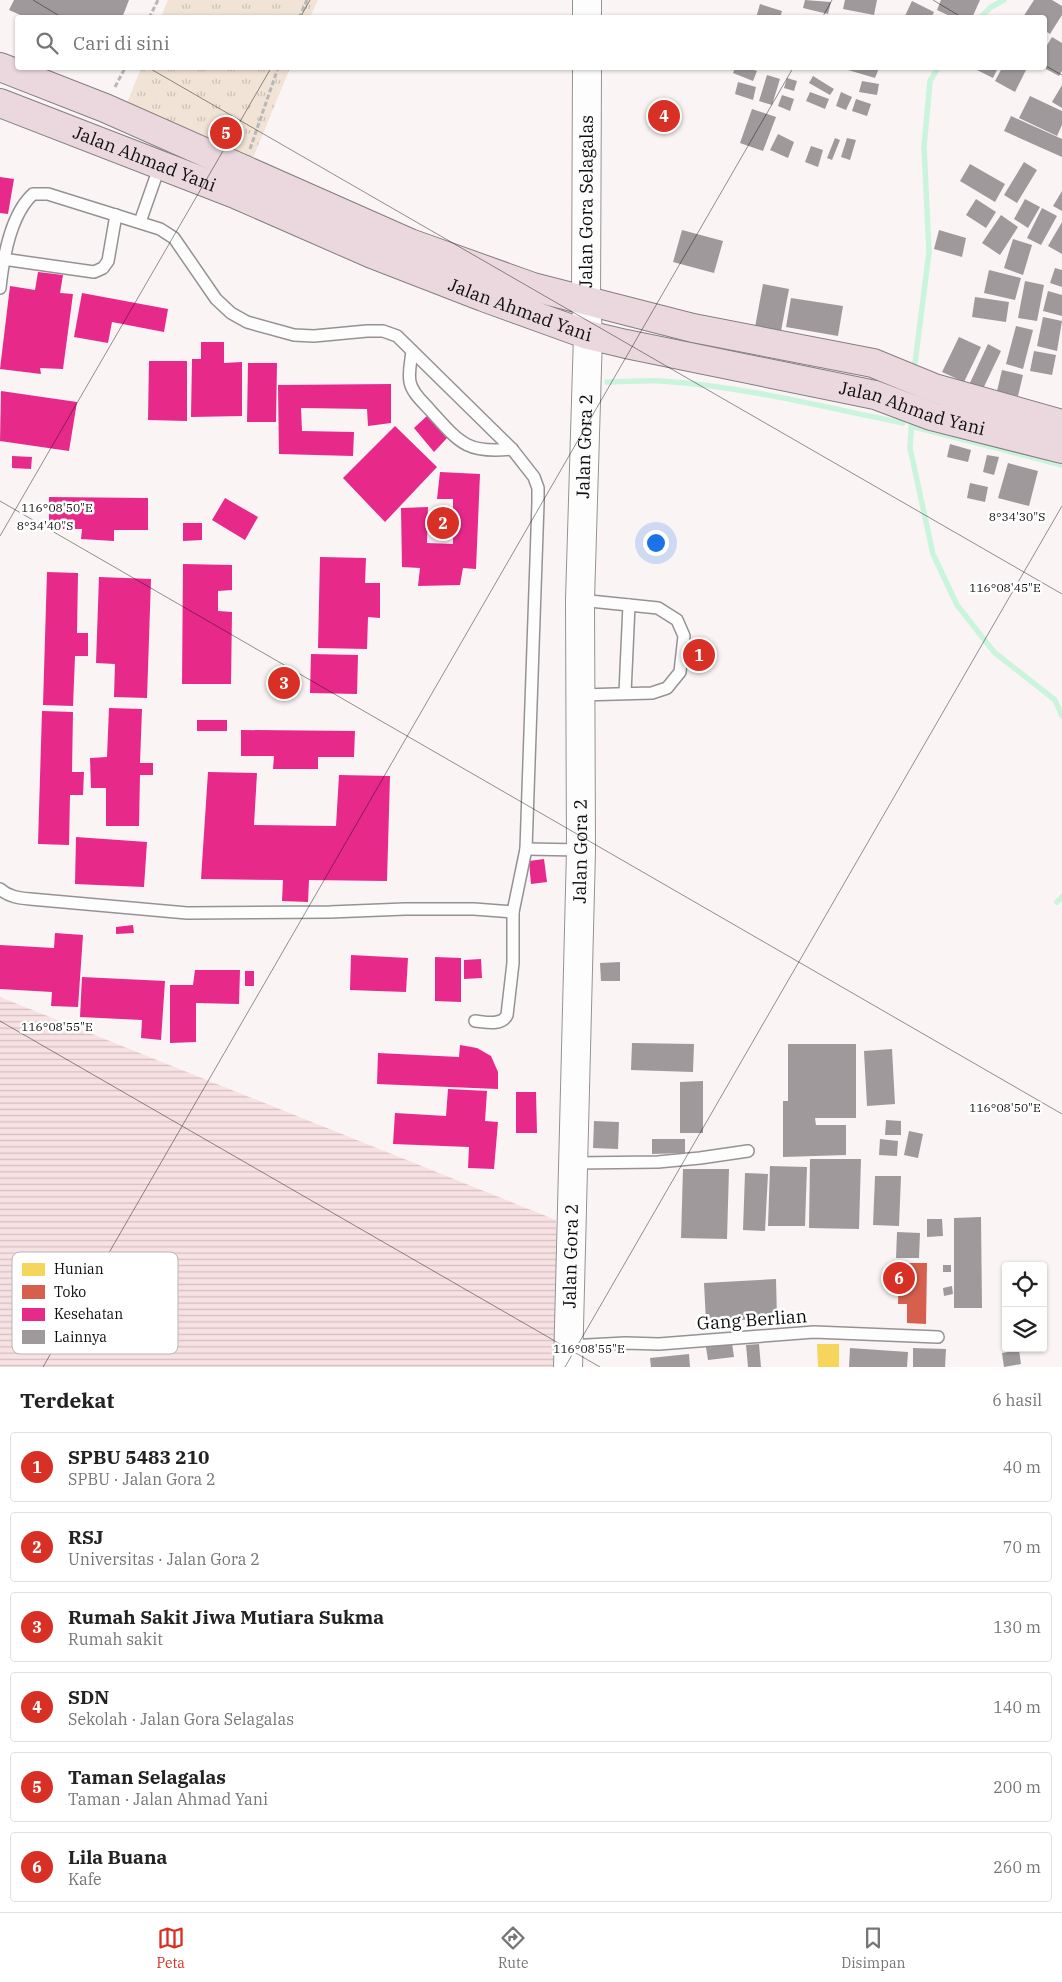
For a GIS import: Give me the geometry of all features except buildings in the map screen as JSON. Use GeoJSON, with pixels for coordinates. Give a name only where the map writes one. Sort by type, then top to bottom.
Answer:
{"type":"FeatureCollection","features":[{"type":"Feature","properties":{"kind":"highway"},"geometry":{"type":"LineString","coordinates":[[0,67],[105,108],[410,243],[540,290],[684,326],[873,362],[934,388],[985,416],[1062,424]]}},
{"type":"Feature","properties":{"kind":"highway","name":"Jalan Ahmad Yani"},"geometry":{"type":"LineString","coordinates":[[0,103],[235,194],[372,254],[588,335],[633,346],[875,395],[931,416],[985,416],[1062,449]]}},
{"type":"Feature","properties":{"kind":"highway"},"geometry":{"type":"LineString","coordinates":[[839,387],[843,356]]}},
{"type":"Feature","properties":{"kind":"street"},"geometry":{"type":"LineString","coordinates":[[587,15],[588,0]]}},
{"type":"Feature","properties":{"kind":"street","name":"Jalan Gora Selagalas"},"geometry":{"type":"LineString","coordinates":[[587,70],[586,301],[588,335]]}},
{"type":"Feature","properties":{"kind":"street","name":"Jalan Gora 2"},"geometry":{"type":"LineString","coordinates":[[568,1356],[581,850],[582,695],[580,600],[588,335]]}},
{"type":"Feature","properties":{"kind":"lane"},"geometry":{"type":"LineString","coordinates":[[140,222],[160,165]]}},
{"type":"Feature","properties":{"kind":"lane"},"geometry":{"type":"LineString","coordinates":[[0,288],[3,259],[23,203],[33,194],[48,194],[160,229],[174,238],[216,299],[231,313],[247,322],[294,335],[314,336],[383,332],[397,336],[512,450],[534,477],[538,488],[526,849],[513,912],[513,963],[507,1015],[500,1022],[475,1021]]}},
{"type":"Feature","properties":{"kind":"lane"},"geometry":{"type":"LineString","coordinates":[[3,259],[94,272],[103,268],[108,260],[116,215]]}},
{"type":"Feature","properties":{"kind":"lane"},"geometry":{"type":"LineString","coordinates":[[412,351],[409,374],[412,390],[457,440],[472,448],[492,452],[512,450]]}},
{"type":"Feature","properties":{"kind":"lane"},"geometry":{"type":"LineString","coordinates":[[580,600],[658,608],[677,620],[684,636],[680,672],[667,688],[652,693],[582,695]]}},
{"type":"Feature","properties":{"kind":"lane"},"geometry":{"type":"LineString","coordinates":[[625,693],[629,605]]}},
{"type":"Feature","properties":{"kind":"lane"},"geometry":{"type":"LineString","coordinates":[[526,849],[581,850]]}},
{"type":"Feature","properties":{"kind":"lane"},"geometry":{"type":"LineString","coordinates":[[0,889],[5,894],[14,897],[188,913],[330,912],[405,909],[513,912]]}},
{"type":"Feature","properties":{"kind":"lane"},"geometry":{"type":"LineString","coordinates":[[574,1163],[658,1162],[748,1151]]}},
{"type":"Feature","properties":{"kind":"lane","name":"Gang Berlian"},"geometry":{"type":"LineString","coordinates":[[568,1356],[625,1343],[659,1344],[814,1332],[938,1338]]}},
{"type":"Feature","properties":{"kind":"path"},"geometry":{"type":"LineString","coordinates":[[150,15],[158,0]]}},
{"type":"Feature","properties":{"kind":"path"},"geometry":{"type":"LineString","coordinates":[[300,15],[307,0]]}},
{"type":"Feature","properties":{"kind":"path"},"geometry":{"type":"LineString","coordinates":[[241,168],[277,70]]}},
{"type":"Feature","properties":{"kind":"shaded area"},"geometry":{"type":"Polygon","coordinates":[[[0,997],[556,1220],[557,1367],[0,1367],[0,997]]]}},
{"type":"Feature","properties":{"kind":"green space"},"geometry":{"type":"Polygon","coordinates":[[[168,0],[318,0],[311,15],[162,15],[168,0]]]}},
{"type":"Feature","properties":{"kind":"green space"},"geometry":{"type":"Polygon","coordinates":[[[140,70],[289,70],[253,158],[125,108],[140,70]]]}},
{"type":"Feature","properties":{"kind":"waterway"},"geometry":{"type":"LineString","coordinates":[[983,15],[991,7],[1004,0]]}},
{"type":"Feature","properties":{"kind":"waterway"},"geometry":{"type":"LineString","coordinates":[[914,371],[929,252],[924,147],[930,81],[937,70]]}},
{"type":"Feature","properties":{"kind":"waterway"},"geometry":{"type":"LineString","coordinates":[[607,382],[661,381],[722,387],[903,423]]}},
{"type":"Feature","properties":{"kind":"waterway"},"geometry":{"type":"LineString","coordinates":[[912,418],[910,448],[933,554],[957,605],[994,652],[1055,700],[1062,716]]}},
{"type":"Feature","properties":{"kind":"waterway"},"geometry":{"type":"LineString","coordinates":[[911,426],[1062,465]]}},
{"type":"Feature","properties":{"kind":"waterway"},"geometry":{"type":"LineString","coordinates":[[1057,902],[1062,897]]}},
{"type":"Feature","properties":{"kind":"place","name":"SDN"},"geometry":{"type":"Point","coordinates":[664,116]}},
{"type":"Feature","properties":{"kind":"place","name":"Taman Selagalas"},"geometry":{"type":"Point","coordinates":[226,133]}},
{"type":"Feature","properties":{"kind":"place","name":"RSJ"},"geometry":{"type":"Point","coordinates":[443,523]}},
{"type":"Feature","properties":{"kind":"place","name":"SPBU 5483 210"},"geometry":{"type":"Point","coordinates":[699,655]}},
{"type":"Feature","properties":{"kind":"place","name":"Rumah Sakit Jiwa Mutiara Sukma"},"geometry":{"type":"Point","coordinates":[284,683]}},
{"type":"Feature","properties":{"kind":"place","name":"Lila Buana"},"geometry":{"type":"Point","coordinates":[899,1278]}}]}
